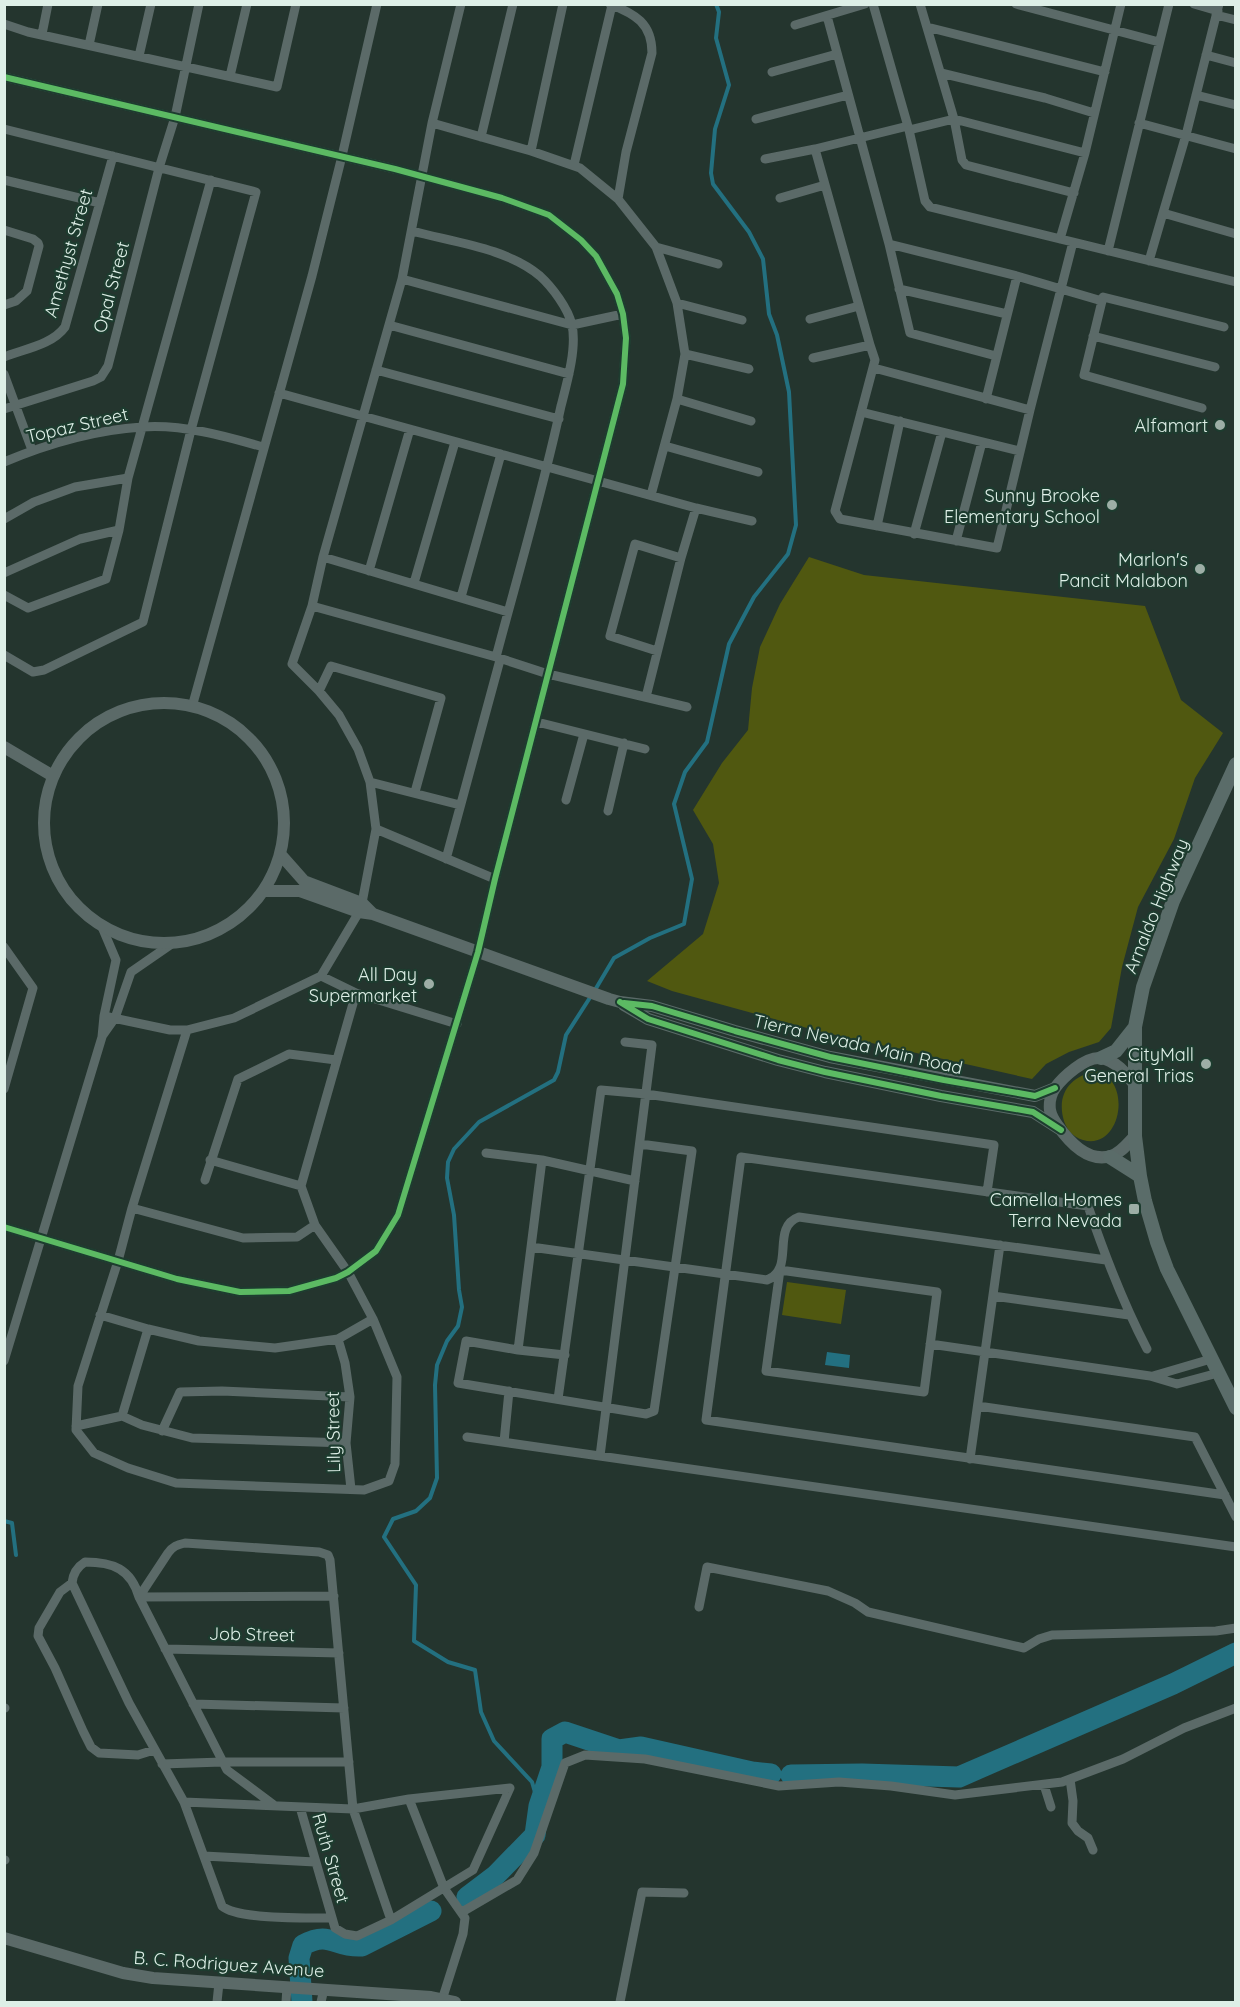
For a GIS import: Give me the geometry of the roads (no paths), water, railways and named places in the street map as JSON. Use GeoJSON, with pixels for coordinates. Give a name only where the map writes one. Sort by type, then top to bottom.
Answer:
{"type":"FeatureCollection","features":[{"type":"Feature","properties":{"kind":"main road","name":"Arnaldo Highway"},"geometry":{"type":"LineString","coordinates":[[1236,764],[1173,901],[1143,987],[1135,1027],[1135,1136],[1140,1176],[1157,1242],[1167,1269],[1236,1408]]}},
{"type":"Feature","properties":{"kind":"main road"},"geometry":{"type":"LineString","coordinates":[[1101,1058],[1116,1051],[1135,1027]]}},
{"type":"Feature","properties":{"kind":"main road"},"geometry":{"type":"LineString","coordinates":[[1110,1157],[1140,1176]]}},
{"type":"Feature","properties":{"kind":"street"},"geometry":{"type":"LineString","coordinates":[[42,34],[48,4]]}},
{"type":"Feature","properties":{"kind":"street"},"geometry":{"type":"LineString","coordinates":[[89,45],[98,4]]}},
{"type":"Feature","properties":{"kind":"street"},"geometry":{"type":"LineString","coordinates":[[140,56],[151,4]]}},
{"type":"Feature","properties":{"kind":"street","name":"Opal Street"},"geometry":{"type":"LineString","coordinates":[[4,410],[83,385],[100,377],[108,366],[159,168],[175,117],[199,4]]}},
{"type":"Feature","properties":{"kind":"street"},"geometry":{"type":"LineString","coordinates":[[230,76],[247,4]]}},
{"type":"Feature","properties":{"kind":"street"},"geometry":{"type":"LineString","coordinates":[[4,24],[276,87],[296,4]]}},
{"type":"Feature","properties":{"kind":"street"},"geometry":{"type":"LineString","coordinates":[[192,706],[312,276],[377,4]]}},
{"type":"Feature","properties":{"kind":"street"},"geometry":{"type":"LineString","coordinates":[[104,1016],[170,1030],[187,1030],[234,1018],[321,976],[360,908],[376,829],[370,782],[358,749],[339,715],[292,664],[312,606],[323,557],[402,279],[432,123],[461,4]]}},
{"type":"Feature","properties":{"kind":"street"},"geometry":{"type":"LineString","coordinates":[[480,137],[513,4]]}},
{"type":"Feature","properties":{"kind":"street"},"geometry":{"type":"LineString","coordinates":[[531,151],[563,4]]}},
{"type":"Feature","properties":{"kind":"street"},"geometry":{"type":"LineString","coordinates":[[795,25],[865,4]]}},
{"type":"Feature","properties":{"kind":"street"},"geometry":{"type":"LineString","coordinates":[[873,4],[908,128],[925,201],[930,207],[1236,282]]}},
{"type":"Feature","properties":{"kind":"street"},"geometry":{"type":"LineString","coordinates":[[920,4],[954,119],[962,160],[966,165],[1074,193]]}},
{"type":"Feature","properties":{"kind":"street"},"geometry":{"type":"LineString","coordinates":[[1060,239],[1074,193],[1121,4]]}},
{"type":"Feature","properties":{"kind":"street"},"geometry":{"type":"LineString","coordinates":[[1107,251],[1169,4]]}},
{"type":"Feature","properties":{"kind":"street"},"geometry":{"type":"LineString","coordinates":[[1194,4],[1218,10],[1236,20]]}},
{"type":"Feature","properties":{"kind":"street"},"geometry":{"type":"LineString","coordinates":[[574,165],[611,5],[638,17],[645,27],[652,47],[626,152],[618,199]]}},
{"type":"Feature","properties":{"kind":"street"},"geometry":{"type":"LineString","coordinates":[[1021,5],[1159,42]]}},
{"type":"Feature","properties":{"kind":"street"},"geometry":{"type":"LineString","coordinates":[[1149,261],[1186,135],[1218,10]]}},
{"type":"Feature","properties":{"kind":"street"},"geometry":{"type":"LineString","coordinates":[[827,16],[889,244],[910,333],[996,356]]}},
{"type":"Feature","properties":{"kind":"street"},"geometry":{"type":"LineString","coordinates":[[927,27],[1105,72]]}},
{"type":"Feature","properties":{"kind":"street"},"geometry":{"type":"LineString","coordinates":[[772,72],[837,54]]}},
{"type":"Feature","properties":{"kind":"street"},"geometry":{"type":"LineString","coordinates":[[1206,55],[1236,63]]}},
{"type":"Feature","properties":{"kind":"street"},"geometry":{"type":"LineString","coordinates":[[941,73],[1045,98],[1094,113]]}},
{"type":"Feature","properties":{"kind":"street"},"geometry":{"type":"LineString","coordinates":[[4,77],[342,156],[502,198],[549,215],[581,240],[596,256],[617,294],[623,314],[626,338],[623,384],[478,952],[398,1215],[376,1251],[336,1278],[289,1291],[240,1292],[177,1279],[4,1227]]}},
{"type":"Feature","properties":{"kind":"street"},"geometry":{"type":"LineString","coordinates":[[756,119],[848,95]]}},
{"type":"Feature","properties":{"kind":"street"},"geometry":{"type":"LineString","coordinates":[[1196,95],[1236,105]]}},
{"type":"Feature","properties":{"kind":"street"},"geometry":{"type":"LineString","coordinates":[[765,159],[954,119],[1084,153]]}},
{"type":"Feature","properties":{"kind":"street"},"geometry":{"type":"LineString","coordinates":[[432,123],[574,165],[618,199],[656,248],[677,303],[685,354],[677,399],[651,495]]}},
{"type":"Feature","properties":{"kind":"street"},"geometry":{"type":"LineString","coordinates":[[1139,123],[1236,149]]}},
{"type":"Feature","properties":{"kind":"street"},"geometry":{"type":"LineString","coordinates":[[4,129],[256,192],[191,430],[144,622],[44,670],[33,672],[4,655]]}},
{"type":"Feature","properties":{"kind":"street"},"geometry":{"type":"LineString","coordinates":[[815,149],[875,360],[835,511],[840,519],[997,548],[1073,242]]}},
{"type":"Feature","properties":{"kind":"street","name":"Amethyst Street"},"geometry":{"type":"LineString","coordinates":[[4,357],[50,340],[60,334],[65,327],[113,156]]}},
{"type":"Feature","properties":{"kind":"street"},"geometry":{"type":"LineString","coordinates":[[4,180],[100,203]]}},
{"type":"Feature","properties":{"kind":"street"},"geometry":{"type":"LineString","coordinates":[[4,595],[28,608],[106,579],[119,530],[128,478],[211,180]]}},
{"type":"Feature","properties":{"kind":"street"},"geometry":{"type":"LineString","coordinates":[[780,198],[825,185]]}},
{"type":"Feature","properties":{"kind":"street"},"geometry":{"type":"LineString","coordinates":[[1163,213],[1236,234]]}},
{"type":"Feature","properties":{"kind":"street"},"geometry":{"type":"LineString","coordinates":[[4,230],[35,240],[39,250],[27,291],[16,302],[4,305]]}},
{"type":"Feature","properties":{"kind":"street"},"geometry":{"type":"LineString","coordinates":[[412,231],[498,253],[527,266],[552,290],[566,309],[572,325],[572,348],[558,419],[446,859]]}},
{"type":"Feature","properties":{"kind":"street"},"geometry":{"type":"LineString","coordinates":[[889,244],[1017,276],[1102,301]]}},
{"type":"Feature","properties":{"kind":"street"},"geometry":{"type":"LineString","coordinates":[[656,248],[718,264]]}},
{"type":"Feature","properties":{"kind":"street"},"geometry":{"type":"LineString","coordinates":[[986,399],[1017,276]]}},
{"type":"Feature","properties":{"kind":"street"},"geometry":{"type":"LineString","coordinates":[[402,279],[572,325],[623,314]]}},
{"type":"Feature","properties":{"kind":"street"},"geometry":{"type":"LineString","coordinates":[[899,289],[1007,314]]}},
{"type":"Feature","properties":{"kind":"street"},"geometry":{"type":"LineString","coordinates":[[1203,408],[1084,375],[1103,297],[1224,327]]}},
{"type":"Feature","properties":{"kind":"street"},"geometry":{"type":"LineString","coordinates":[[677,303],[742,320]]}},
{"type":"Feature","properties":{"kind":"street"},"geometry":{"type":"LineString","coordinates":[[810,319],[859,306]]}},
{"type":"Feature","properties":{"kind":"street"},"geometry":{"type":"LineString","coordinates":[[389,325],[568,374]]}},
{"type":"Feature","properties":{"kind":"street"},"geometry":{"type":"LineString","coordinates":[[1093,336],[1215,367]]}},
{"type":"Feature","properties":{"kind":"street"},"geometry":{"type":"LineString","coordinates":[[813,358],[870,345]]}},
{"type":"Feature","properties":{"kind":"street"},"geometry":{"type":"LineString","coordinates":[[685,354],[749,369]]}},
{"type":"Feature","properties":{"kind":"street"},"geometry":{"type":"LineString","coordinates":[[874,368],[1030,410]]}},
{"type":"Feature","properties":{"kind":"street"},"geometry":{"type":"LineString","coordinates":[[376,370],[558,419]]}},
{"type":"Feature","properties":{"kind":"street"},"geometry":{"type":"LineString","coordinates":[[4,374],[32,450]]}},
{"type":"Feature","properties":{"kind":"street"},"geometry":{"type":"LineString","coordinates":[[279,393],[696,508],[752,521]]}},
{"type":"Feature","properties":{"kind":"street"},"geometry":{"type":"LineString","coordinates":[[677,399],[751,421]]}},
{"type":"Feature","properties":{"kind":"street"},"geometry":{"type":"LineString","coordinates":[[861,411],[1019,452]]}},
{"type":"Feature","properties":{"kind":"street"},"geometry":{"type":"LineString","coordinates":[[877,526],[900,421]]}},
{"type":"Feature","properties":{"kind":"street","name":"Topaz Street"},"geometry":{"type":"LineString","coordinates":[[4,462],[32,450],[107,431],[143,426],[191,430],[263,447]]}},
{"type":"Feature","properties":{"kind":"street"},"geometry":{"type":"LineString","coordinates":[[369,571],[410,429]]}},
{"type":"Feature","properties":{"kind":"street"},"geometry":{"type":"LineString","coordinates":[[914,534],[942,432]]}},
{"type":"Feature","properties":{"kind":"street"},"geometry":{"type":"LineString","coordinates":[[414,583],[455,442]]}},
{"type":"Feature","properties":{"kind":"street"},"geometry":{"type":"LineString","coordinates":[[956,541],[982,442]]}},
{"type":"Feature","properties":{"kind":"street"},"geometry":{"type":"LineString","coordinates":[[665,447],[758,472]]}},
{"type":"Feature","properties":{"kind":"street"},"geometry":{"type":"LineString","coordinates":[[461,597],[501,453]]}},
{"type":"Feature","properties":{"kind":"street"},"geometry":{"type":"LineString","coordinates":[[4,519],[34,502],[75,487],[128,478]]}},
{"type":"Feature","properties":{"kind":"street"},"geometry":{"type":"LineString","coordinates":[[646,697],[696,508]]}},
{"type":"Feature","properties":{"kind":"street"},"geometry":{"type":"LineString","coordinates":[[4,573],[80,539],[119,530]]}},
{"type":"Feature","properties":{"kind":"street"},"geometry":{"type":"LineString","coordinates":[[657,651],[610,636],[635,544],[681,558]]}},
{"type":"Feature","properties":{"kind":"street"},"geometry":{"type":"LineString","coordinates":[[323,557],[508,612]]}},
{"type":"Feature","properties":{"kind":"street"},"geometry":{"type":"LineString","coordinates":[[312,606],[548,674],[687,706]]}},
{"type":"Feature","properties":{"kind":"street"},"geometry":{"type":"LineString","coordinates":[[319,691],[331,666],[441,698],[415,792]]}},
{"type":"Feature","properties":{"kind":"street"},"geometry":{"type":"LineString","coordinates":[[148,704],[192,706],[233,725],[260,750],[270,766],[283,800],[285,819],[281,855],[264,891],[246,912],[225,928],[200,938],[173,943],[149,943],[102,927],[82,912],[66,894],[54,872],[46,849],[43,824],[45,800],[61,760],[85,732],[117,713],[148,704]]}},
{"type":"Feature","properties":{"kind":"street"},"geometry":{"type":"LineString","coordinates":[[537,722],[645,749]]}},
{"type":"Feature","properties":{"kind":"street"},"geometry":{"type":"LineString","coordinates":[[566,801],[584,734]]}},
{"type":"Feature","properties":{"kind":"street"},"geometry":{"type":"LineString","coordinates":[[608,811],[624,743]]}},
{"type":"Feature","properties":{"kind":"street"},"geometry":{"type":"LineString","coordinates":[[4,747],[53,777]]}},
{"type":"Feature","properties":{"kind":"street"},"geometry":{"type":"LineString","coordinates":[[370,782],[460,805]]}},
{"type":"Feature","properties":{"kind":"street"},"geometry":{"type":"LineString","coordinates":[[376,829],[495,879]]}},
{"type":"Feature","properties":{"kind":"street","name":"Tierra Nevada Main Road"},"geometry":{"type":"LineString","coordinates":[[281,855],[304,881],[373,915],[615,1001],[648,1019],[778,1060],[825,1072],[929,1094],[1033,1112],[1061,1130]]}},
{"type":"Feature","properties":{"kind":"street","name":"Tierra Nevada Main Road"},"geometry":{"type":"LineString","coordinates":[[264,891],[300,891],[360,908]]}},
{"type":"Feature","properties":{"kind":"street"},"geometry":{"type":"LineString","coordinates":[[4,1360],[102,1037],[116,960],[102,927]]}},
{"type":"Feature","properties":{"kind":"street"},"geometry":{"type":"LineString","coordinates":[[102,1037],[115,1018],[131,972],[173,943]]}},
{"type":"Feature","properties":{"kind":"street"},"geometry":{"type":"LineString","coordinates":[[4,947],[33,988],[5,1085]]}},
{"type":"Feature","properties":{"kind":"street"},"geometry":{"type":"LineString","coordinates":[[321,976],[356,993],[457,1024]]}},
{"type":"Feature","properties":{"kind":"street"},"geometry":{"type":"LineString","coordinates":[[187,1030],[78,1386],[76,1430],[94,1453],[128,1468],[176,1483],[363,1490],[389,1481],[395,1464],[397,1377],[373,1319],[348,1272],[315,1225],[300,1186],[356,993]]}},
{"type":"Feature","properties":{"kind":"street","name":"Tierra Nevada Main Road"},"geometry":{"type":"LineString","coordinates":[[615,1001],[652,1005],[830,1057],[944,1080],[1035,1096],[1055,1088]]}},
{"type":"Feature","properties":{"kind":"street"},"geometry":{"type":"LineString","coordinates":[[600,1456],[652,1045],[625,1042]]}},
{"type":"Feature","properties":{"kind":"street"},"geometry":{"type":"LineString","coordinates":[[205,1180],[238,1079],[289,1054],[336,1060]]}},
{"type":"Feature","properties":{"kind":"street"},"geometry":{"type":"LineString","coordinates":[[1135,1085],[1123,1068],[1101,1058],[1081,1064],[1070,1072],[1055,1088],[1050,1100],[1050,1113],[1061,1130],[1075,1147],[1085,1153],[1110,1157],[1122,1150],[1135,1136]]}},
{"type":"Feature","properties":{"kind":"street"},"geometry":{"type":"LineString","coordinates":[[558,1400],[601,1089],[994,1145],[987,1192]]}},
{"type":"Feature","properties":{"kind":"street"},"geometry":{"type":"LineString","coordinates":[[565,1355],[466,1341],[458,1383],[646,1414],[654,1411],[692,1151],[640,1144]]}},
{"type":"Feature","properties":{"kind":"street"},"geometry":{"type":"LineString","coordinates":[[486,1153],[542,1160],[635,1181]]}},
{"type":"Feature","properties":{"kind":"street"},"geometry":{"type":"LineString","coordinates":[[1148,1349],[1129,1315],[1106,1260],[1088,1206],[741,1156],[706,1420],[1225,1495]]}},
{"type":"Feature","properties":{"kind":"street"},"geometry":{"type":"LineString","coordinates":[[210,1160],[300,1186]]}},
{"type":"Feature","properties":{"kind":"street"},"geometry":{"type":"LineString","coordinates":[[518,1350],[542,1160]]}},
{"type":"Feature","properties":{"kind":"street"},"geometry":{"type":"LineString","coordinates":[[132,1208],[243,1238],[297,1237],[315,1225]]}},
{"type":"Feature","properties":{"kind":"street"},"geometry":{"type":"LineString","coordinates":[[780,1270],[937,1292],[924,1392],[766,1371],[786,1226],[790,1220],[799,1217],[1106,1260]]}},
{"type":"Feature","properties":{"kind":"street"},"geometry":{"type":"LineString","coordinates":[[970,1458],[1000,1245]]}},
{"type":"Feature","properties":{"kind":"street"},"geometry":{"type":"LineString","coordinates":[[531,1247],[767,1280],[775,1277],[780,1270]]}},
{"type":"Feature","properties":{"kind":"street"},"geometry":{"type":"LineString","coordinates":[[993,1296],[1129,1315]]}},
{"type":"Feature","properties":{"kind":"street"},"geometry":{"type":"LineString","coordinates":[[100,1315],[199,1341],[275,1348],[339,1339],[373,1319]]}},
{"type":"Feature","properties":{"kind":"street"},"geometry":{"type":"LineString","coordinates":[[122,1416],[148,1329]]}},
{"type":"Feature","properties":{"kind":"street","name":"Lily Street"},"geometry":{"type":"LineString","coordinates":[[339,1339],[350,1397],[346,1443],[351,1489]]}},
{"type":"Feature","properties":{"kind":"street"},"geometry":{"type":"LineString","coordinates":[[930,1344],[1150,1376],[1177,1384],[1218,1373]]}},
{"type":"Feature","properties":{"kind":"street"},"geometry":{"type":"LineString","coordinates":[[1150,1376],[1211,1359]]}},
{"type":"Feature","properties":{"kind":"street"},"geometry":{"type":"LineString","coordinates":[[162,1431],[180,1392],[222,1391],[350,1397]]}},
{"type":"Feature","properties":{"kind":"street"},"geometry":{"type":"LineString","coordinates":[[504,1442],[509,1391]]}},
{"type":"Feature","properties":{"kind":"street"},"geometry":{"type":"LineString","coordinates":[[978,1406],[1195,1437],[1236,1516]]}},
{"type":"Feature","properties":{"kind":"street"},"geometry":{"type":"LineString","coordinates":[[76,1426],[122,1416],[142,1425],[192,1438],[346,1443]]}},
{"type":"Feature","properties":{"kind":"street"},"geometry":{"type":"LineString","coordinates":[[467,1437],[1236,1547]]}},
{"type":"Feature","properties":{"kind":"street"},"geometry":{"type":"LineString","coordinates":[[139,1597],[172,1547],[185,1544],[290,1550],[325,1554],[330,1560],[353,1809],[391,1920]]}},
{"type":"Feature","properties":{"kind":"street"},"geometry":{"type":"LineString","coordinates":[[184,1802],[274,1806],[353,1809],[409,1799],[510,1788],[473,1869],[391,1920],[357,1936],[340,1932],[335,1928],[331,1918],[287,1918],[225,1909],[220,1902],[184,1802],[154,1750],[72,1582],[78,1567],[85,1562],[110,1565],[123,1570],[132,1578],[139,1597],[222,1762],[234,1777],[274,1806]]}},
{"type":"Feature","properties":{"kind":"street"},"geometry":{"type":"LineString","coordinates":[[699,1607],[707,1567],[828,1591],[855,1603],[868,1612],[1024,1648],[1039,1639],[1052,1635],[1216,1631],[1236,1628]]}},
{"type":"Feature","properties":{"kind":"street"},"geometry":{"type":"LineString","coordinates":[[72,1582],[60,1592],[39,1628],[38,1636],[83,1731],[91,1747],[99,1753],[138,1755],[154,1750]]}},
{"type":"Feature","properties":{"kind":"street"},"geometry":{"type":"LineString","coordinates":[[139,1597],[334,1596]]}},
{"type":"Feature","properties":{"kind":"street","name":"Job Street"},"geometry":{"type":"LineString","coordinates":[[165,1649],[339,1653]]}},
{"type":"Feature","properties":{"kind":"street"},"geometry":{"type":"LineString","coordinates":[[193,1704],[344,1708]]}},
{"type":"Feature","properties":{"kind":"street"},"geometry":{"type":"LineString","coordinates":[[462,1912],[517,1880],[534,1853],[565,1763],[585,1755],[645,1759],[779,1786],[839,1782],[891,1786],[955,1795],[1044,1785],[1070,1779],[1123,1759],[1184,1728],[1236,1708]]}},
{"type":"Feature","properties":{"kind":"street"},"geometry":{"type":"LineString","coordinates":[[162,1764],[349,1762]]}},
{"type":"Feature","properties":{"kind":"street"},"geometry":{"type":"LineString","coordinates":[[1070,1779],[1072,1823],[1088,1838],[1093,1850]]}},
{"type":"Feature","properties":{"kind":"street"},"geometry":{"type":"LineString","coordinates":[[1044,1785],[1050,1807]]}},
{"type":"Feature","properties":{"kind":"street"},"geometry":{"type":"LineString","coordinates":[[409,1799],[444,1888],[462,1912],[465,1925],[442,2000]]}},
{"type":"Feature","properties":{"kind":"street","name":"Ruth Street"},"geometry":{"type":"LineString","coordinates":[[300,1807],[331,1918]]}},
{"type":"Feature","properties":{"kind":"street"},"geometry":{"type":"LineString","coordinates":[[204,1856],[315,1862]]}},
{"type":"Feature","properties":{"kind":"street"},"geometry":{"type":"LineString","coordinates":[[620,2002],[642,1892],[684,1893]]}},
{"type":"Feature","properties":{"kind":"street","name":"B. C. Rodriguez Avenue"},"geometry":{"type":"LineString","coordinates":[[4,1938],[123,1973],[153,1978],[322,1989],[456,2002]]}},
{"type":"Feature","properties":{"kind":"street"},"geometry":{"type":"LineString","coordinates":[[217,2002],[219,1983]]}},
{"type":"Feature","properties":{"kind":"street"},"geometry":{"type":"LineString","coordinates":[[286,2002],[289,1987]]}},
{"type":"Feature","properties":{"kind":"street"},"geometry":{"type":"LineString","coordinates":[[321,2002],[322,1989]]}},
{"type":"Feature","properties":{"kind":"water"},"geometry":{"type":"Polygon","coordinates":[[[827,1352],[850,1355],[849,1368],[825,1365],[827,1352]]]}},
{"type":"Feature","properties":{"kind":"waterway"},"geometry":{"type":"LineString","coordinates":[[595,990],[614,958],[650,938],[684,924],[692,879],[674,804],[685,772],[707,742],[729,644],[754,597],[788,554],[796,525],[789,392],[777,335],[769,314],[763,259],[749,232],[713,184],[711,173],[715,129],[729,85],[716,38],[719,12],[716,4]]}},
{"type":"Feature","properties":{"kind":"waterway"},"geometry":{"type":"LineString","coordinates":[[539,1806],[532,1782],[494,1741],[481,1712],[475,1670],[448,1662],[414,1641],[416,1585],[384,1537],[393,1519],[416,1511],[430,1498],[437,1478],[435,1385],[437,1365],[447,1341],[458,1326],[462,1307],[454,1215],[447,1178],[448,1162],[454,1149],[479,1122],[554,1080],[558,1072],[566,1035],[591,996]]}},
{"type":"Feature","properties":{"kind":"waterway"},"geometry":{"type":"LineString","coordinates":[[4,1521],[12,1523],[16,1555]]}},
{"type":"Feature","properties":{"kind":"waterway"},"geometry":{"type":"LineString","coordinates":[[791,1775],[862,1774],[959,1777],[1173,1684],[1236,1653]]}},
{"type":"Feature","properties":{"kind":"waterway"},"geometry":{"type":"LineString","coordinates":[[467,1897],[496,1875],[535,1835],[539,1806],[552,1767],[552,1739],[565,1732],[619,1750],[641,1747],[752,1772],[771,1774]]}},
{"type":"Feature","properties":{"kind":"waterway"},"geometry":{"type":"LineString","coordinates":[[302,2002],[299,1958],[303,1945],[327,1939],[345,1945],[362,1946],[431,1911]]}},
{"type":"Feature","properties":{"kind":"place","name":"Alfamart"},"geometry":{"type":"Point","coordinates":[1220,425]}},
{"type":"Feature","properties":{"kind":"place","name":"Sunny Brooke Elementary School"},"geometry":{"type":"Point","coordinates":[1112,505]}},
{"type":"Feature","properties":{"kind":"place","name":"Marlon's Pancit Malabon"},"geometry":{"type":"Point","coordinates":[1200,569]}},
{"type":"Feature","properties":{"kind":"place","name":"All Day Supermarket"},"geometry":{"type":"Point","coordinates":[429,984]}},
{"type":"Feature","properties":{"kind":"place","name":"CityMall General Trias"},"geometry":{"type":"Point","coordinates":[1206,1064]}},
{"type":"Feature","properties":{"kind":"place","name":"Camella Homes Terra Nevada"},"geometry":{"type":"Point","coordinates":[1134,1209]}}]}
